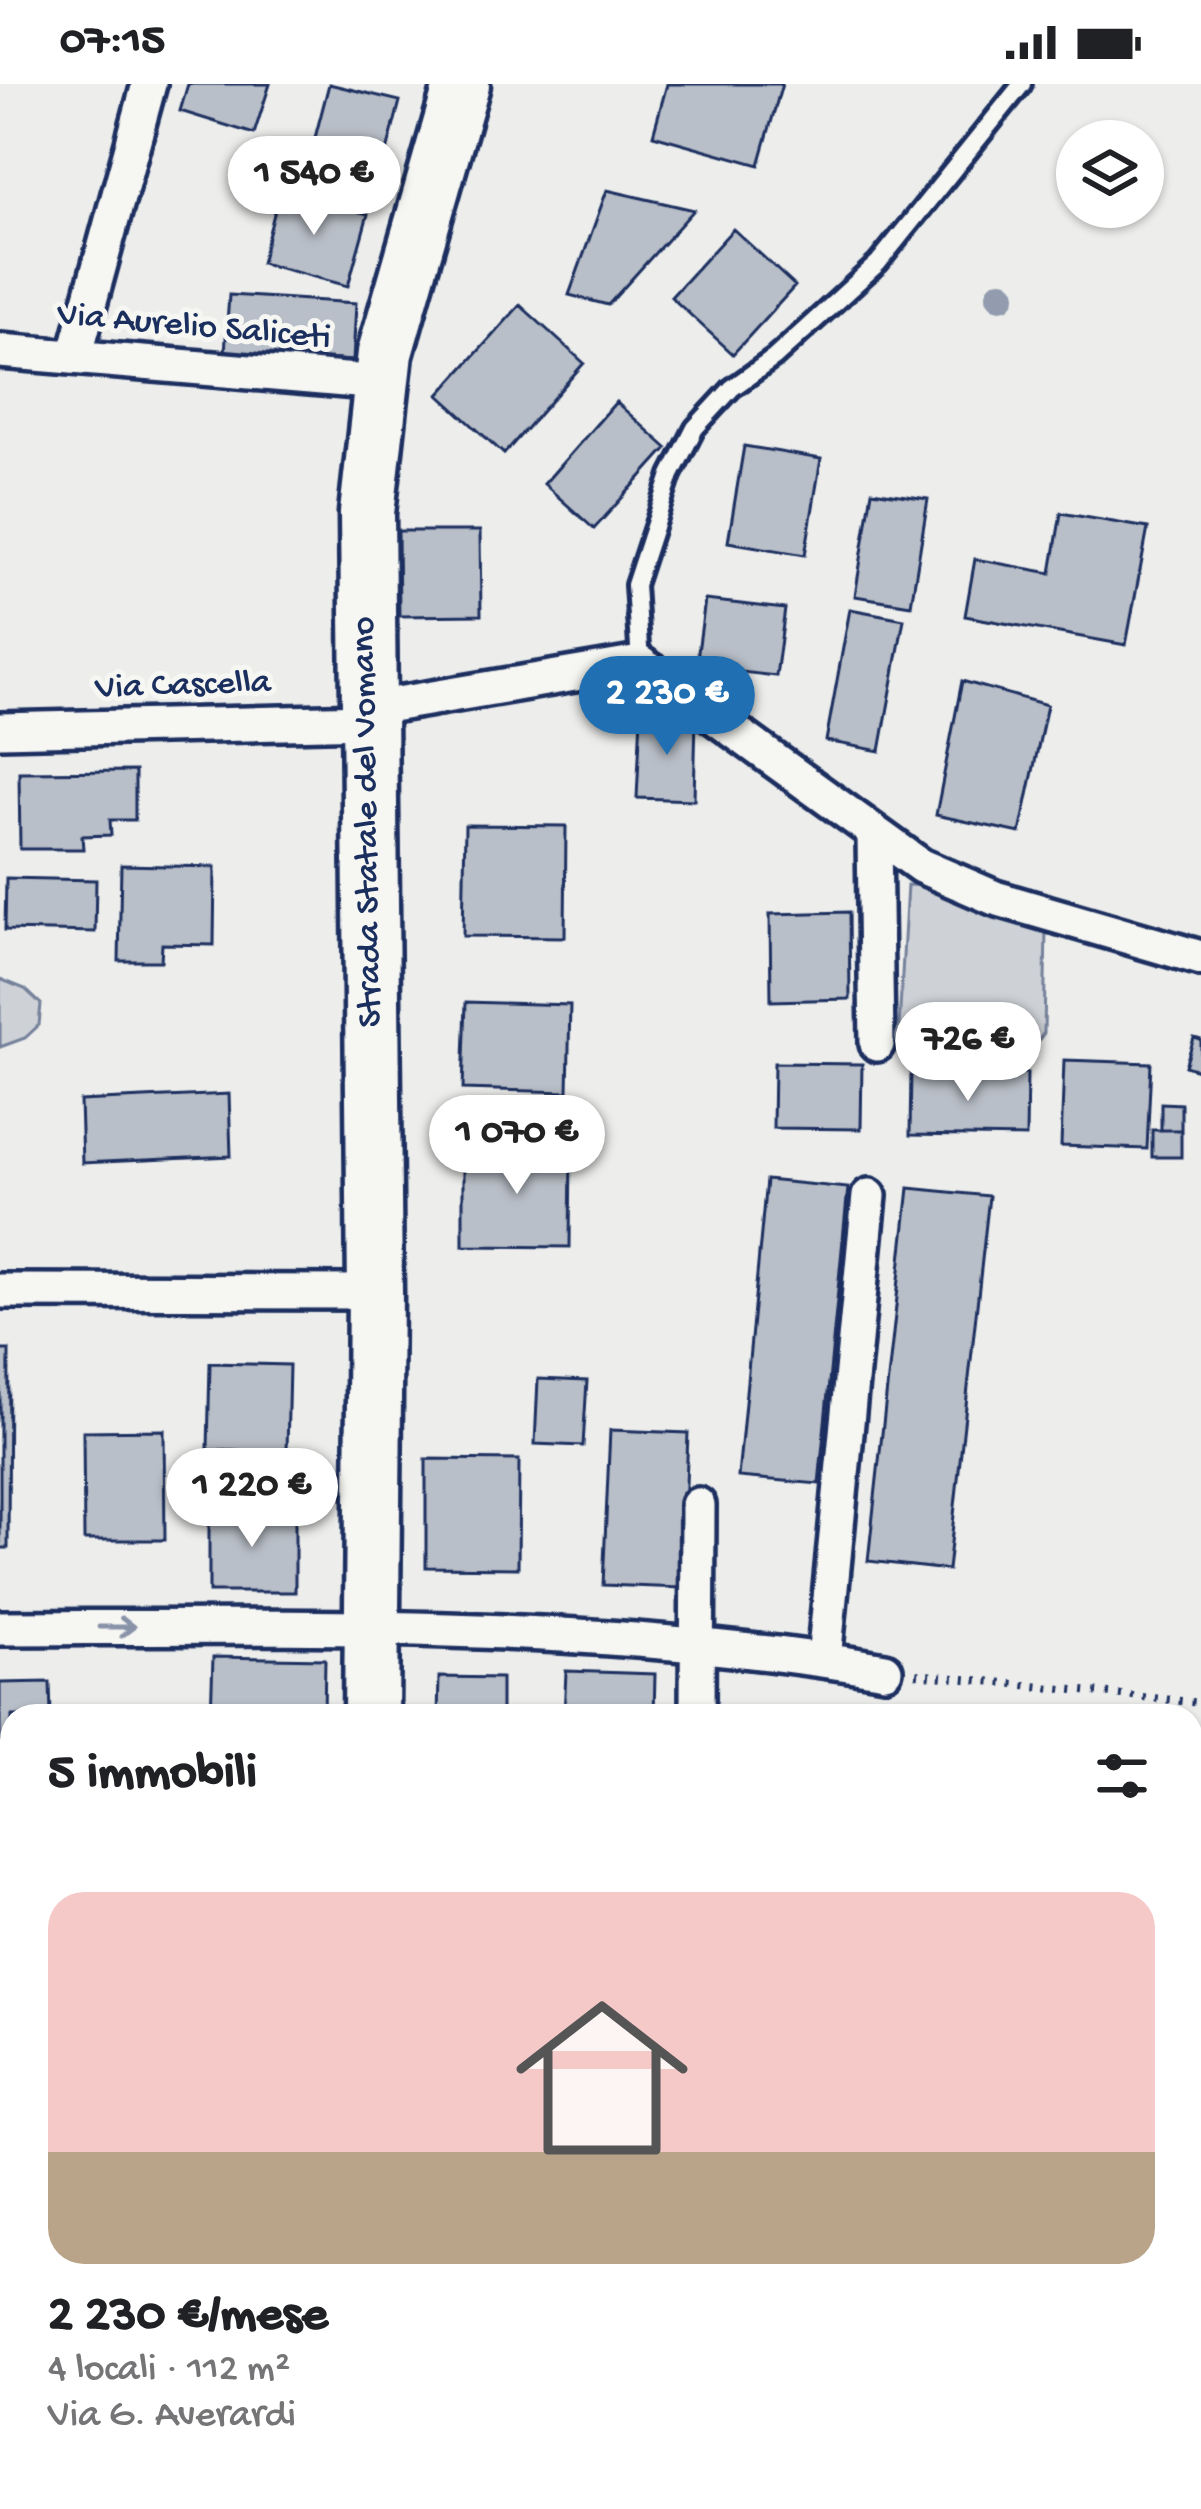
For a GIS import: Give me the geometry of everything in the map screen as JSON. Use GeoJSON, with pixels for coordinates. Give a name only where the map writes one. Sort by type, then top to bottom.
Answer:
{"type":"FeatureCollection","features":[{"type":"Feature","properties":{"kind":"main road","name":"Strada Statale del Vomano"},"geometry":{"type":"LineString","coordinates":[[371,1704],[375,1292],[367,514],[380,383],[415,237],[462,84]]}},
{"type":"Feature","properties":{"kind":"street"},"geometry":{"type":"LineString","coordinates":[[75,356],[149,84]]}},
{"type":"Feature","properties":{"kind":"street","name":"Via Aurelio Saliceti"},"geometry":{"type":"LineString","coordinates":[[0,350],[380,383]]}},
{"type":"Feature","properties":{"kind":"street"},"geometry":{"type":"LineString","coordinates":[[640,663],[722,718],[874,836],[980,892],[1201,958]]}},
{"type":"Feature","properties":{"kind":"street","name":"Via Cascella"},"geometry":{"type":"LineString","coordinates":[[0,730],[368,715],[640,663]]}},
{"type":"Feature","properties":{"kind":"street"},"geometry":{"type":"LineString","coordinates":[[874,836],[877,1044]]}},
{"type":"Feature","properties":{"kind":"street"},"geometry":{"type":"LineString","coordinates":[[824,1660],[869,1196]]}},
{"type":"Feature","properties":{"kind":"street"},"geometry":{"type":"LineString","coordinates":[[0,1291],[375,1292]]}},
{"type":"Feature","properties":{"kind":"street"},"geometry":{"type":"LineString","coordinates":[[698,1505],[698,1704]]}},
{"type":"Feature","properties":{"kind":"street"},"geometry":{"type":"LineString","coordinates":[[0,1628],[371,1626],[697,1645],[885,1670]]}},
{"type":"Feature","properties":{"kind":"lane"},"geometry":{"type":"LineString","coordinates":[[640,663],[635,585],[671,475],[695,428],[732,388],[774,358],[878,263],[1022,84]]}},
{"type":"Feature","properties":{"kind":"path"},"geometry":{"type":"LineString","coordinates":[[885,1670],[1201,1703]]}},
{"type":"Feature","properties":{"kind":"shaded area"},"geometry":{"type":"Polygon","coordinates":[[[907,885],[944,887],[1046,928],[1044,1033],[1028,1054],[898,1046],[907,885]]]}},
{"type":"Feature","properties":{"kind":"shaded area"},"geometry":{"type":"Polygon","coordinates":[[[0,979],[25,989],[41,1004],[39,1025],[25,1038],[0,1047],[0,979]]]}},
{"type":"Feature","properties":{"kind":"building"},"geometry":{"type":"Polygon","coordinates":[[[188,84],[270,84],[254,134],[180,111],[188,84]]]}},
{"type":"Feature","properties":{"kind":"building"},"geometry":{"type":"Polygon","coordinates":[[[329,84],[400,101],[382,171],[311,153],[329,84]]]}},
{"type":"Feature","properties":{"kind":"building"},"geometry":{"type":"Polygon","coordinates":[[[667,84],[782,84],[759,165],[653,135],[667,84]]]}},
{"type":"Feature","properties":{"kind":"building"},"geometry":{"type":"Polygon","coordinates":[[[607,190],[694,210],[608,305],[569,295],[607,190]]]}},
{"type":"Feature","properties":{"kind":"building"},"geometry":{"type":"Polygon","coordinates":[[[280,191],[368,214],[348,286],[261,263],[280,191]]]}},
{"type":"Feature","properties":{"kind":"building"},"geometry":{"type":"Polygon","coordinates":[[[733,229],[795,286],[733,354],[671,297],[733,229]]]}},
{"type":"Feature","properties":{"kind":"building"},"geometry":{"type":"Polygon","coordinates":[[[229,295],[356,303],[353,361],[225,353],[229,295]]]}},
{"type":"Feature","properties":{"kind":"building"},"geometry":{"type":"Polygon","coordinates":[[[520,305],[584,363],[504,454],[439,395],[520,305]]]}},
{"type":"Feature","properties":{"kind":"building"},"geometry":{"type":"Polygon","coordinates":[[[616,402],[667,448],[594,529],[544,484],[616,402]]]}},
{"type":"Feature","properties":{"kind":"building"},"geometry":{"type":"Polygon","coordinates":[[[744,446],[821,459],[805,555],[728,542],[744,446]]]}},
{"type":"Feature","properties":{"kind":"building"},"geometry":{"type":"Polygon","coordinates":[[[872,491],[928,499],[911,605],[855,596],[872,491]]]}},
{"type":"Feature","properties":{"kind":"building"},"geometry":{"type":"Polygon","coordinates":[[[1061,513],[1148,528],[1126,645],[965,616],[975,559],[1051,573],[1061,513]]]}},
{"type":"Feature","properties":{"kind":"building"},"geometry":{"type":"Polygon","coordinates":[[[398,531],[480,531],[481,615],[399,616],[398,531]]]}},
{"type":"Feature","properties":{"kind":"building"},"geometry":{"type":"Polygon","coordinates":[[[705,600],[785,609],[776,676],[696,667],[705,600]]]}},
{"type":"Feature","properties":{"kind":"building"},"geometry":{"type":"Polygon","coordinates":[[[850,609],[904,619],[880,751],[826,741],[850,609]]]}},
{"type":"Feature","properties":{"kind":"building"},"geometry":{"type":"Polygon","coordinates":[[[962,681],[1047,705],[1020,833],[936,815],[962,681]]]}},
{"type":"Feature","properties":{"kind":"building"},"geometry":{"type":"Polygon","coordinates":[[[641,715],[696,717],[694,800],[637,798],[641,715]]]}},
{"type":"Feature","properties":{"kind":"building"},"geometry":{"type":"Polygon","coordinates":[[[135,771],[135,820],[110,820],[111,835],[82,836],[83,849],[20,849],[19,772],[135,771]]]}},
{"type":"Feature","properties":{"kind":"building"},"geometry":{"type":"Polygon","coordinates":[[[465,825],[566,826],[565,937],[463,936],[465,825]]]}},
{"type":"Feature","properties":{"kind":"building"},"geometry":{"type":"Polygon","coordinates":[[[121,865],[215,867],[214,945],[162,944],[161,961],[119,961],[121,865]]]}},
{"type":"Feature","properties":{"kind":"building"},"geometry":{"type":"Polygon","coordinates":[[[6,878],[96,880],[95,932],[5,930],[6,878]]]}},
{"type":"Feature","properties":{"kind":"building"},"geometry":{"type":"Polygon","coordinates":[[[849,912],[850,999],[771,1001],[770,914],[849,912]]]}},
{"type":"Feature","properties":{"kind":"building"},"geometry":{"type":"Polygon","coordinates":[[[466,1002],[570,1005],[568,1092],[463,1089],[466,1002]]]}},
{"type":"Feature","properties":{"kind":"building"},"geometry":{"type":"Polygon","coordinates":[[[1194,1038],[1201,1040],[1201,1071],[1185,1066],[1194,1038]]]}},
{"type":"Feature","properties":{"kind":"building"},"geometry":{"type":"Polygon","coordinates":[[[1064,1060],[1151,1063],[1147,1149],[1061,1146],[1064,1060]]]}},
{"type":"Feature","properties":{"kind":"building"},"geometry":{"type":"Polygon","coordinates":[[[774,1063],[862,1064],[861,1129],[773,1128],[774,1063]]]}},
{"type":"Feature","properties":{"kind":"building"},"geometry":{"type":"Polygon","coordinates":[[[911,1071],[1027,1073],[1026,1137],[910,1135],[911,1071]]]}},
{"type":"Feature","properties":{"kind":"building"},"geometry":{"type":"Polygon","coordinates":[[[229,1094],[231,1156],[82,1163],[80,1101],[229,1094]]]}},
{"type":"Feature","properties":{"kind":"building"},"geometry":{"type":"Polygon","coordinates":[[[1161,1103],[1181,1104],[1181,1130],[1161,1130],[1161,1103]]]}},
{"type":"Feature","properties":{"kind":"building"},"geometry":{"type":"Polygon","coordinates":[[[1152,1130],[1181,1130],[1181,1157],[1152,1157],[1152,1130]]]}},
{"type":"Feature","properties":{"kind":"building"},"geometry":{"type":"Polygon","coordinates":[[[463,1147],[571,1147],[570,1247],[463,1246],[463,1147]]]}},
{"type":"Feature","properties":{"kind":"building"},"geometry":{"type":"Polygon","coordinates":[[[766,1180],[848,1188],[819,1484],[738,1477],[766,1180]]]}},
{"type":"Feature","properties":{"kind":"building"},"geometry":{"type":"Polygon","coordinates":[[[909,1188],[989,1196],[948,1570],[868,1561],[909,1188]]]}},
{"type":"Feature","properties":{"kind":"building"},"geometry":{"type":"Polygon","coordinates":[[[0,1350],[9,1350],[8,1548],[0,1548],[0,1350]]]}},
{"type":"Feature","properties":{"kind":"building"},"geometry":{"type":"Polygon","coordinates":[[[210,1363],[289,1365],[287,1452],[208,1450],[210,1363]]]}},
{"type":"Feature","properties":{"kind":"building"},"geometry":{"type":"Polygon","coordinates":[[[538,1379],[587,1381],[583,1446],[535,1444],[538,1379]]]}},
{"type":"Feature","properties":{"kind":"building"},"geometry":{"type":"Polygon","coordinates":[[[164,1430],[165,1540],[84,1540],[83,1431],[164,1430]]]}},
{"type":"Feature","properties":{"kind":"building"},"geometry":{"type":"Polygon","coordinates":[[[610,1430],[688,1433],[682,1588],[603,1585],[610,1430]]]}},
{"type":"Feature","properties":{"kind":"building"},"geometry":{"type":"Polygon","coordinates":[[[426,1459],[519,1460],[518,1568],[426,1567],[426,1459]]]}},
{"type":"Feature","properties":{"kind":"building"},"geometry":{"type":"Polygon","coordinates":[[[209,1507],[295,1508],[295,1592],[209,1592],[209,1507]]]}},
{"type":"Feature","properties":{"kind":"building"},"geometry":{"type":"Polygon","coordinates":[[[213,1657],[325,1659],[324,1704],[211,1704],[213,1657]]]}},
{"type":"Feature","properties":{"kind":"building"},"geometry":{"type":"Polygon","coordinates":[[[566,1671],[655,1674],[654,1704],[565,1704],[566,1671]]]}},
{"type":"Feature","properties":{"kind":"building"},"geometry":{"type":"Polygon","coordinates":[[[439,1677],[501,1678],[501,1704],[438,1704],[439,1677]]]}},
{"type":"Feature","properties":{"kind":"building"},"geometry":{"type":"Polygon","coordinates":[[[50,1682],[51,1704],[0,1704],[0,1683],[50,1682]]]}}]}
